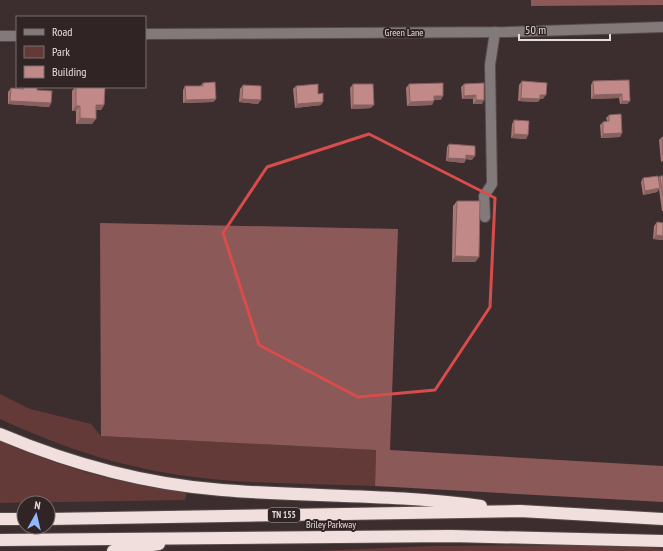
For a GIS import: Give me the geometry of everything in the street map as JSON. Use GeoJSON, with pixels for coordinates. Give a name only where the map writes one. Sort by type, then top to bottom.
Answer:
{"type":"FeatureCollection","features":[{"type":"Feature","properties":{"kind":"highway"},"geometry":{"type":"LineString","coordinates":[[0,434],[40,451],[80,464],[151,481],[222,490],[448,501],[520,511]]}},
{"type":"Feature","properties":{"kind":"highway","name":"Briley Parkway"},"geometry":{"type":"LineString","coordinates":[[56,518],[520,511],[663,519]]}},
{"type":"Feature","properties":{"kind":"highway"},"geometry":{"type":"LineString","coordinates":[[0,519],[16,519]]}},
{"type":"Feature","properties":{"kind":"highway","name":"Briley Parkway"},"geometry":{"type":"LineString","coordinates":[[0,540],[451,536],[663,541]]}},
{"type":"Feature","properties":{"kind":"highway"},"geometry":{"type":"LineString","coordinates":[[113,551],[204,537]]}},
{"type":"Feature","properties":{"kind":"street","name":"Green Lane"},"geometry":{"type":"LineString","coordinates":[[146,34],[495,32],[663,27]]}},
{"type":"Feature","properties":{"kind":"street"},"geometry":{"type":"LineString","coordinates":[[485,217],[484,196],[492,184],[490,65],[495,32]]}},
{"type":"Feature","properties":{"kind":"street"},"geometry":{"type":"LineString","coordinates":[[0,36],[16,36]]}},
{"type":"Feature","properties":{"kind":"highlighted area"},"geometry":{"type":"Polygon","coordinates":[[[369,134],[495,198],[490,307],[435,390],[358,397],[259,345],[223,233],[267,167],[369,134]]]}},
{"type":"Feature","properties":{"kind":"green space"},"geometry":{"type":"Polygon","coordinates":[[[0,394],[30,409],[91,424],[101,436],[376,450],[375,486],[231,481],[174,474],[127,465],[72,448],[0,419],[0,394]]]}},
{"type":"Feature","properties":{"kind":"green space"},"geometry":{"type":"Polygon","coordinates":[[[0,441],[45,459],[91,474],[138,485],[187,492],[185,500],[56,502],[56,495],[16,495],[16,503],[0,503],[0,441]]]}},
{"type":"Feature","properties":{"kind":"green space"},"geometry":{"type":"Polygon","coordinates":[[[607,545],[663,549],[663,551],[316,551],[432,546],[607,545]]]}},
{"type":"Feature","properties":{"kind":"shaded area"},"geometry":{"type":"Polygon","coordinates":[[[531,0],[663,0],[663,5],[531,6],[531,0]]]}},
{"type":"Feature","properties":{"kind":"shaded area"},"geometry":{"type":"Polygon","coordinates":[[[100,223],[398,229],[390,450],[663,466],[663,502],[375,486],[376,450],[101,436],[100,223]]]}},
{"type":"Feature","properties":{"kind":"building"},"geometry":{"type":"Polygon","coordinates":[[[629,80],[630,101],[622,101],[622,94],[594,95],[593,81],[629,80]]]}},
{"type":"Feature","properties":{"kind":"building"},"geometry":{"type":"Polygon","coordinates":[[[522,81],[547,83],[546,95],[540,95],[540,99],[521,98],[522,81]]]}},
{"type":"Feature","properties":{"kind":"building"},"geometry":{"type":"Polygon","coordinates":[[[215,82],[216,99],[186,100],[185,86],[203,86],[203,83],[215,82]]]}},
{"type":"Feature","properties":{"kind":"building"},"geometry":{"type":"Polygon","coordinates":[[[443,83],[443,96],[434,96],[434,101],[410,102],[409,84],[443,83]]]}},
{"type":"Feature","properties":{"kind":"building"},"geometry":{"type":"Polygon","coordinates":[[[484,83],[484,100],[476,100],[476,95],[464,96],[464,84],[484,83]]]}},
{"type":"Feature","properties":{"kind":"building"},"geometry":{"type":"Polygon","coordinates":[[[318,84],[318,94],[323,93],[323,102],[297,104],[296,86],[318,84]]]}},
{"type":"Feature","properties":{"kind":"building"},"geometry":{"type":"Polygon","coordinates":[[[353,84],[373,84],[374,105],[353,105],[353,84]]]}},
{"type":"Feature","properties":{"kind":"building"},"geometry":{"type":"Polygon","coordinates":[[[243,85],[261,86],[261,100],[242,99],[243,85]]]}},
{"type":"Feature","properties":{"kind":"building"},"geometry":{"type":"Polygon","coordinates":[[[11,88],[37,88],[37,90],[52,91],[51,103],[10,101],[11,88]]]}},
{"type":"Feature","properties":{"kind":"building"},"geometry":{"type":"Polygon","coordinates":[[[76,88],[105,88],[104,105],[96,105],[96,119],[80,118],[80,106],[76,106],[76,88]]]}},
{"type":"Feature","properties":{"kind":"building"},"geometry":{"type":"Polygon","coordinates":[[[621,114],[622,133],[603,134],[603,122],[609,121],[609,115],[621,114]]]}},
{"type":"Feature","properties":{"kind":"building"},"geometry":{"type":"Polygon","coordinates":[[[514,120],[529,121],[528,135],[514,134],[514,120]]]}},
{"type":"Feature","properties":{"kind":"building"},"geometry":{"type":"Polygon","coordinates":[[[449,144],[475,146],[475,156],[466,155],[466,159],[448,158],[449,144]]]}},
{"type":"Feature","properties":{"kind":"building"},"geometry":{"type":"Polygon","coordinates":[[[658,176],[660,188],[645,191],[643,178],[658,176]]]}},
{"type":"Feature","properties":{"kind":"building"},"geometry":{"type":"Polygon","coordinates":[[[660,176],[663,176],[663,196],[660,176]]]}},
{"type":"Feature","properties":{"kind":"building"},"geometry":{"type":"Polygon","coordinates":[[[457,201],[480,201],[479,257],[455,256],[457,201]]]}},
{"type":"Feature","properties":{"kind":"building"},"geometry":{"type":"Polygon","coordinates":[[[657,222],[663,223],[663,236],[656,235],[657,222]]]}}]}
